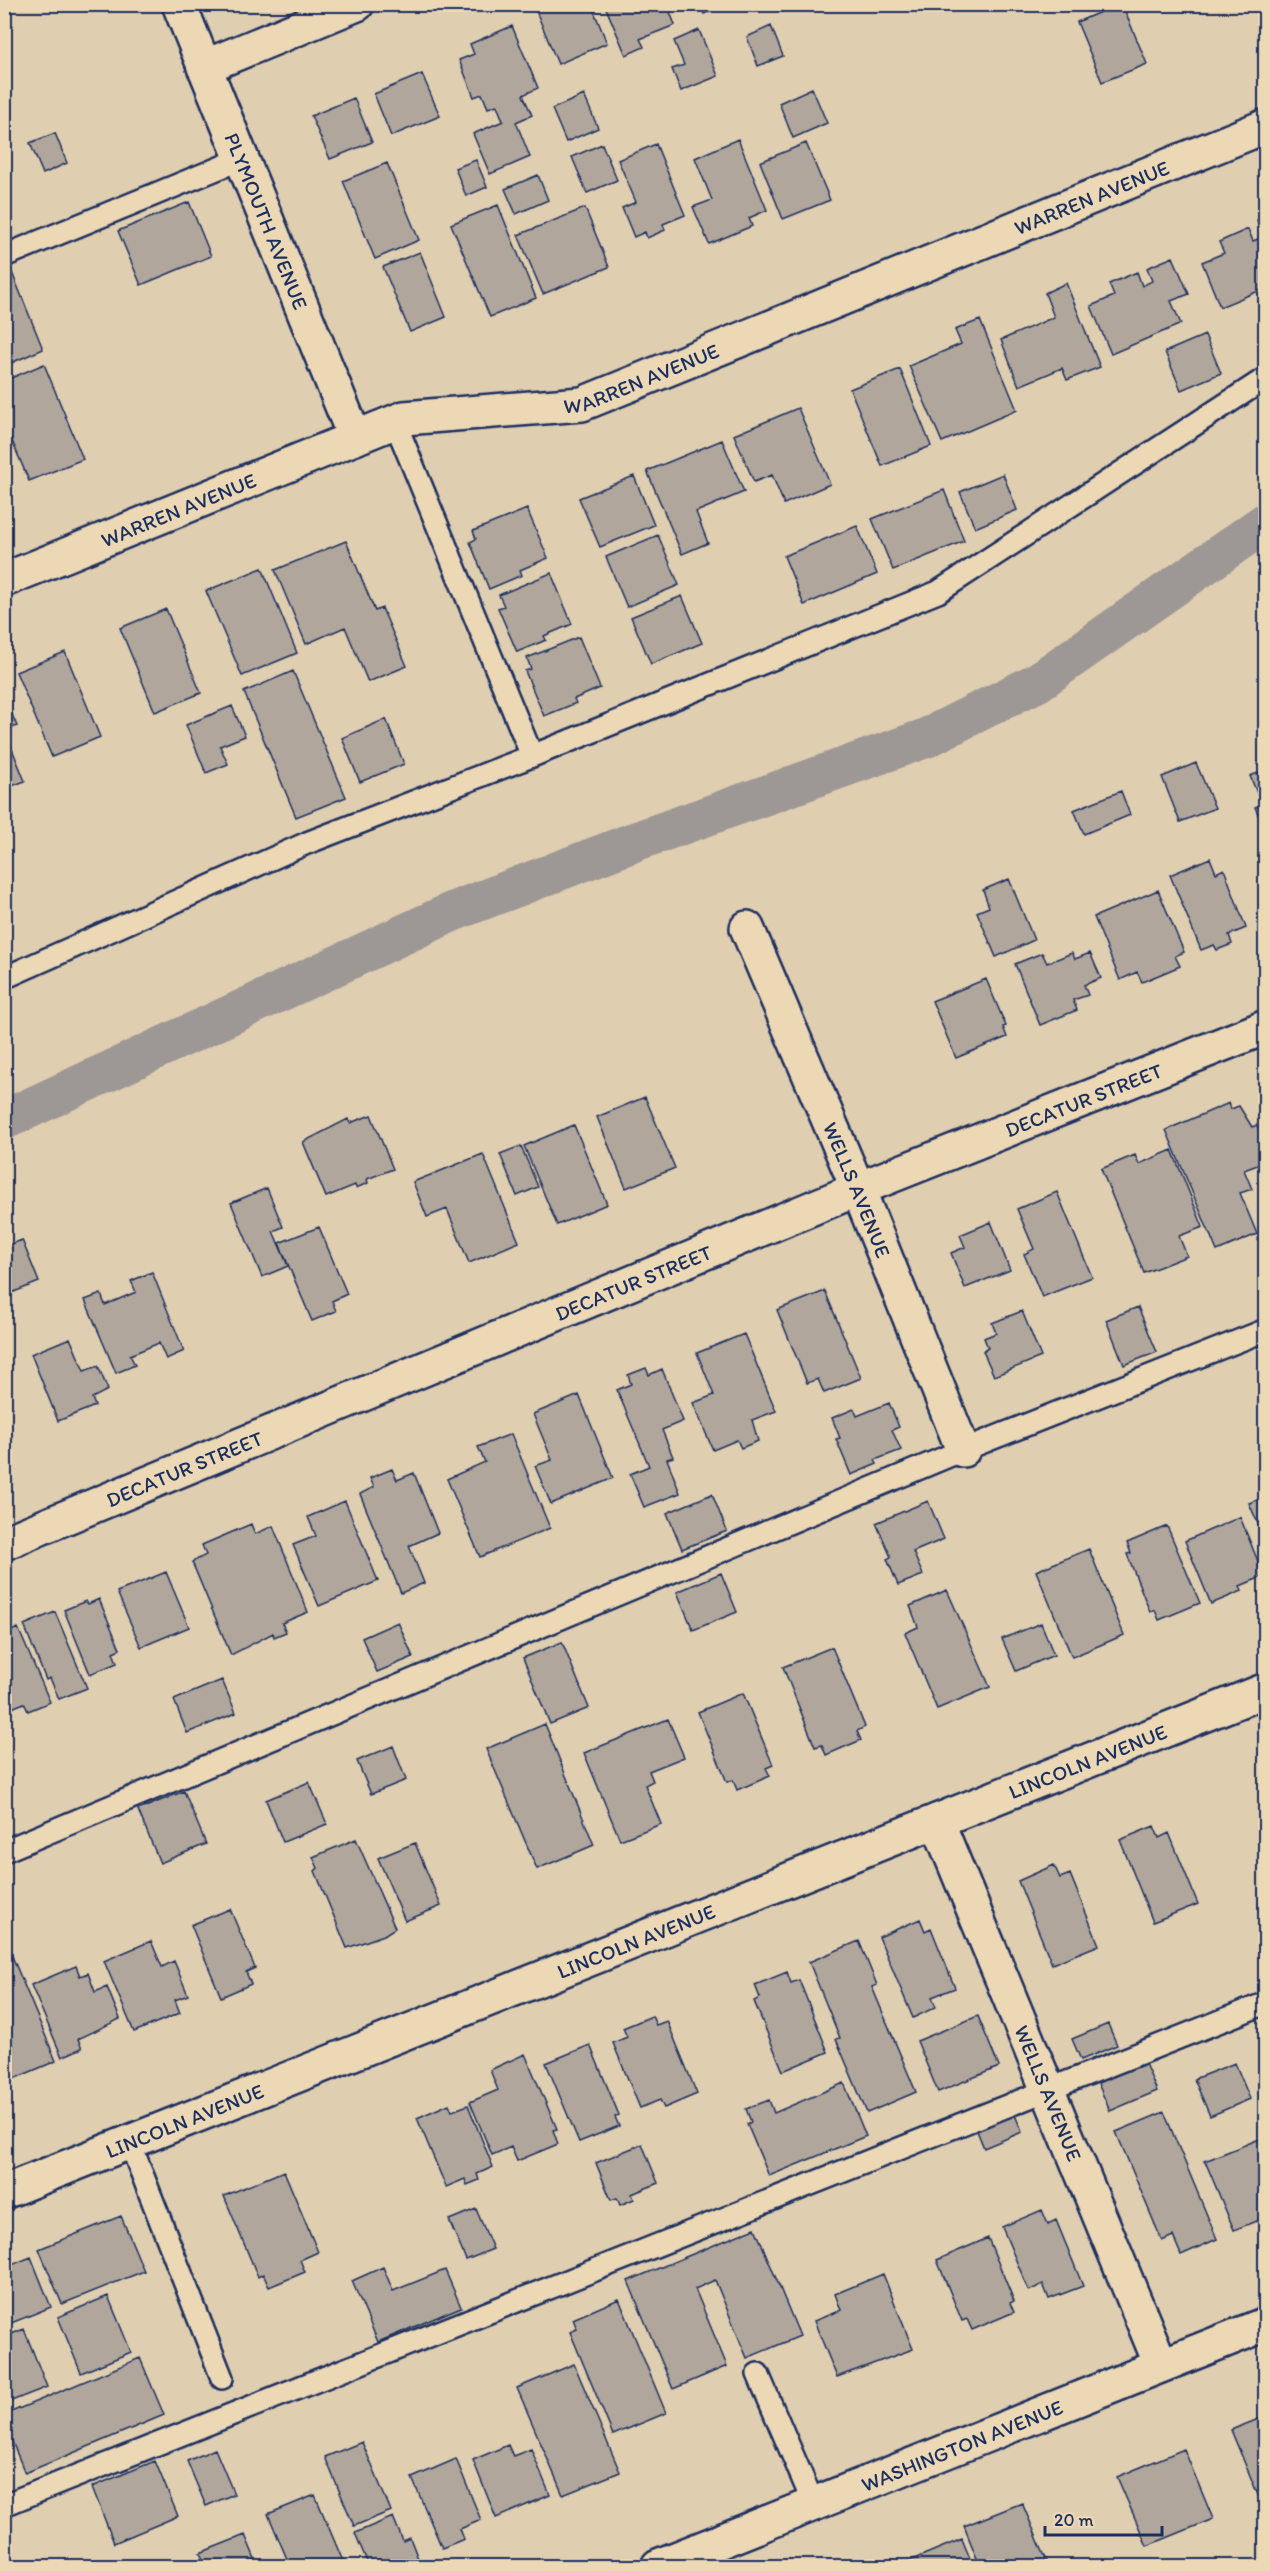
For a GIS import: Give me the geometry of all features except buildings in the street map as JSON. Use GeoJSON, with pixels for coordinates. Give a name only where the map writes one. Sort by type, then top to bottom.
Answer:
{"type":"FeatureCollection","features":[{"type":"Feature","properties":{"kind":"street","name":"PLYMOUTH AVENUE"},"geometry":{"type":"LineString","coordinates":[[178,4],[355,438]]}},
{"type":"Feature","properties":{"kind":"street"},"geometry":{"type":"LineString","coordinates":[[204,67],[357,4]]}},
{"type":"Feature","properties":{"kind":"street","name":"WARREN AVENUE"},"geometry":{"type":"LineString","coordinates":[[4,580],[404,418],[582,404],[1266,126]]}},
{"type":"Feature","properties":{"kind":"street","name":"WELLS AVENUE"},"geometry":{"type":"LineString","coordinates":[[747,928],[858,1189],[963,1450]]}},
{"type":"Feature","properties":{"kind":"street","name":"DECATUR STREET"},"geometry":{"type":"LineString","coordinates":[[4,1543],[858,1189],[1266,1027]]}},
{"type":"Feature","properties":{"kind":"street","name":"LINCOLN AVENUE"},"geometry":{"type":"LineString","coordinates":[[4,2192],[1266,1690]]}},
{"type":"Feature","properties":{"kind":"street","name":"WELLS AVENUE"},"geometry":{"type":"LineString","coordinates":[[937,1821],[1161,2365]]}},
{"type":"Feature","properties":{"kind":"street","name":"WASHINGTON AVENUE"},"geometry":{"type":"LineString","coordinates":[[658,2566],[1266,2324]]}},
{"type":"Feature","properties":{"kind":"lane"},"geometry":{"type":"LineString","coordinates":[[4,256],[241,159]]}},
{"type":"Feature","properties":{"kind":"lane"},"geometry":{"type":"LineString","coordinates":[[4,978],[307,843],[532,756],[938,592],[1266,378]]}},
{"type":"Feature","properties":{"kind":"lane"},"geometry":{"type":"LineString","coordinates":[[395,422],[532,756]]}},
{"type":"Feature","properties":{"kind":"lane"},"geometry":{"type":"LineString","coordinates":[[4,1851],[963,1450],[1266,1330]]}},
{"type":"Feature","properties":{"kind":"lane"},"geometry":{"type":"LineString","coordinates":[[4,2505],[1266,2002]]}},
{"type":"Feature","properties":{"kind":"lane"},"geometry":{"type":"LineString","coordinates":[[130,2143],[222,2378]]}},
{"type":"Feature","properties":{"kind":"lane"},"geometry":{"type":"LineString","coordinates":[[758,2374],[814,2505]]}},
{"type":"Feature","properties":{"kind":"waterway"},"geometry":{"type":"LineString","coordinates":[[4,1120],[454,911],[634,842],[926,738],[1038,682],[1266,522]]}}]}
